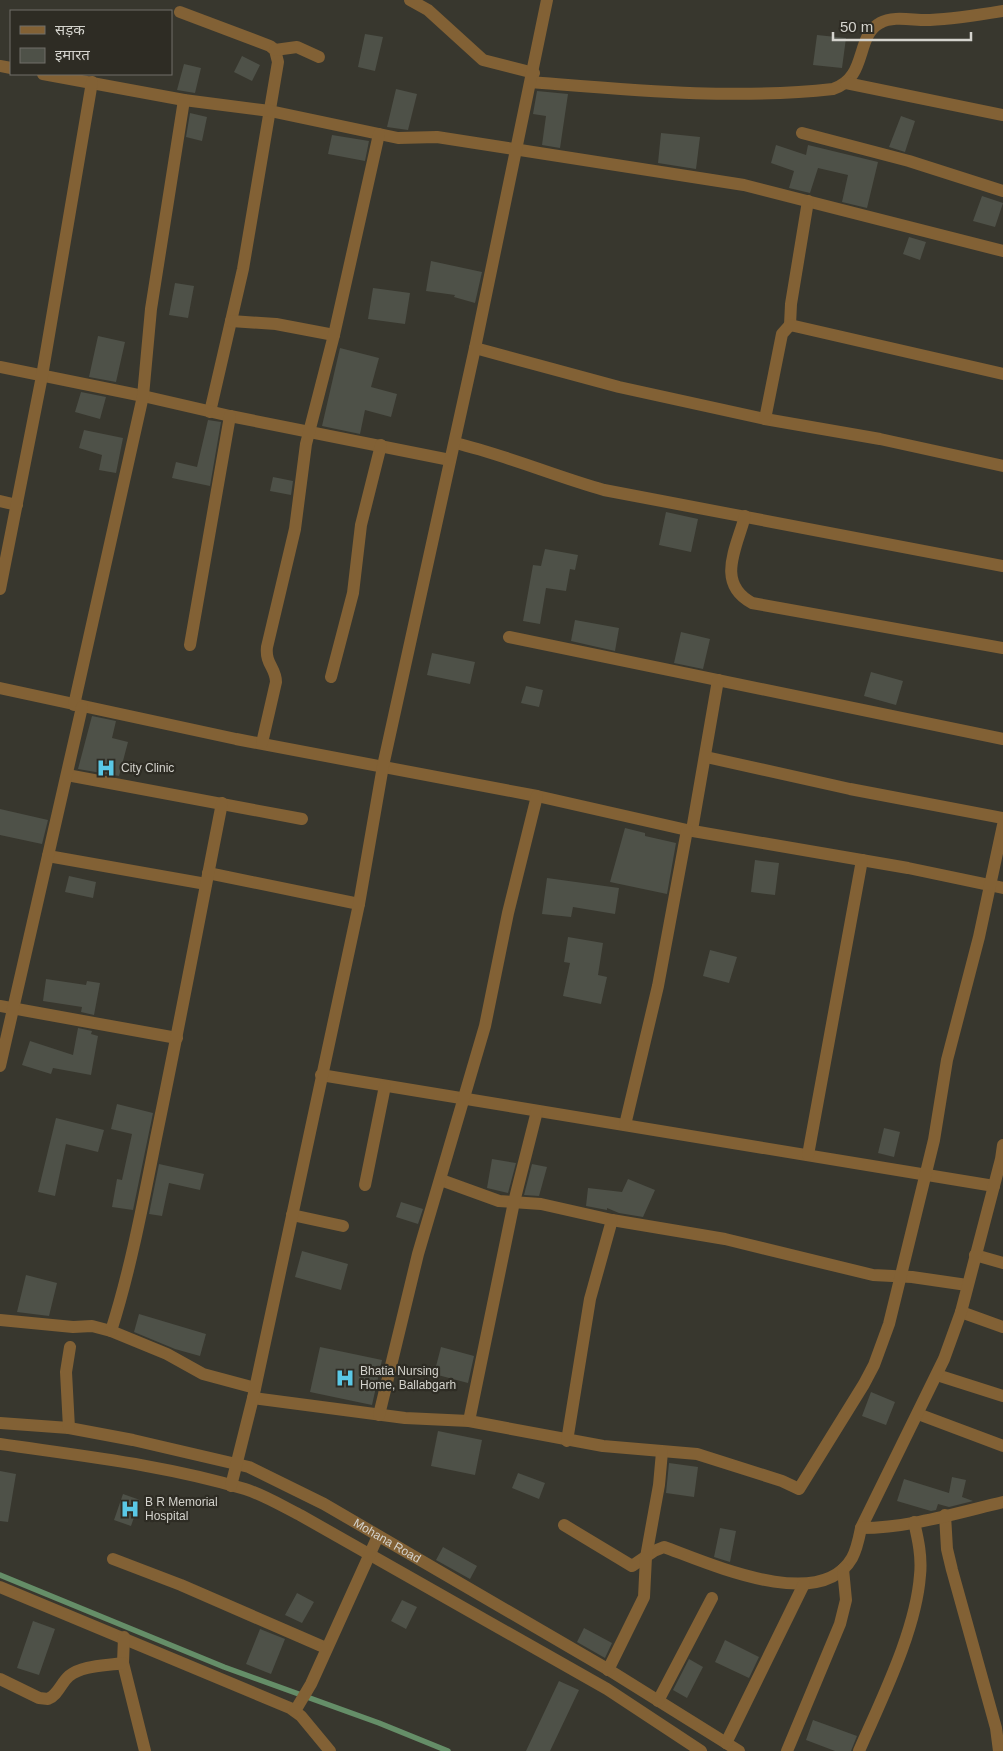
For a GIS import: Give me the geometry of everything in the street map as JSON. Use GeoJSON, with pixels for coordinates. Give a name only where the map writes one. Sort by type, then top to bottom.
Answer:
{"type":"FeatureCollection","features":[{"type":"Feature","properties":{"kind":"street"},"geometry":{"type":"LineString","coordinates":[[410,0],[428,10],[483,60],[532,77],[707,95],[770,94],[826,90],[846,83],[1003,115]]}},
{"type":"Feature","properties":{"kind":"street"},"geometry":{"type":"LineString","coordinates":[[230,1486],[254,1393],[359,904],[383,766],[476,348],[547,0]]}},
{"type":"Feature","properties":{"kind":"street"},"geometry":{"type":"LineString","coordinates":[[846,83],[857,69],[868,36],[880,23],[889,20],[929,20],[1003,11]]}},
{"type":"Feature","properties":{"kind":"street"},"geometry":{"type":"LineString","coordinates":[[180,12],[263,43],[275,50],[297,47],[320,56]]}},
{"type":"Feature","properties":{"kind":"street"},"geometry":{"type":"LineString","coordinates":[[210,412],[243,269],[278,62],[275,50]]}},
{"type":"Feature","properties":{"kind":"street"},"geometry":{"type":"LineString","coordinates":[[49,75],[184,100],[270,111],[408,139],[436,137],[516,148],[736,184],[1003,251]]}},
{"type":"Feature","properties":{"kind":"street"},"geometry":{"type":"LineString","coordinates":[[0,589],[42,376],[92,82]]}},
{"type":"Feature","properties":{"kind":"street"},"geometry":{"type":"LineString","coordinates":[[0,1066],[67,775],[78,706],[143,396],[151,310],[184,100]]}},
{"type":"Feature","properties":{"kind":"street"},"geometry":{"type":"LineString","coordinates":[[802,132],[909,161],[1003,191]]}},
{"type":"Feature","properties":{"kind":"street"},"geometry":{"type":"LineString","coordinates":[[262,743],[276,682],[275,675],[266,658],[266,647],[294,529],[303,457],[334,335],[380,134]]}},
{"type":"Feature","properties":{"kind":"street"},"geometry":{"type":"LineString","coordinates":[[765,419],[782,334],[790,325],[791,304],[808,201]]}},
{"type":"Feature","properties":{"kind":"street"},"geometry":{"type":"LineString","coordinates":[[231,321],[276,324],[334,335]]}},
{"type":"Feature","properties":{"kind":"street"},"geometry":{"type":"LineString","coordinates":[[790,325],[1003,374]]}},
{"type":"Feature","properties":{"kind":"street"},"geometry":{"type":"LineString","coordinates":[[476,348],[619,387],[765,419],[880,439],[1003,466]]}},
{"type":"Feature","properties":{"kind":"street"},"geometry":{"type":"LineString","coordinates":[[0,367],[143,396],[210,412],[450,460]]}},
{"type":"Feature","properties":{"kind":"street"},"geometry":{"type":"LineString","coordinates":[[190,645],[230,416]]}},
{"type":"Feature","properties":{"kind":"street"},"geometry":{"type":"LineString","coordinates":[[455,443],[490,452],[560,477],[604,490],[1003,566]]}},
{"type":"Feature","properties":{"kind":"street"},"geometry":{"type":"LineString","coordinates":[[331,677],[353,593],[362,525],[381,445]]}},
{"type":"Feature","properties":{"kind":"street"},"geometry":{"type":"LineString","coordinates":[[0,500],[17,505]]}},
{"type":"Feature","properties":{"kind":"street"},"geometry":{"type":"LineString","coordinates":[[745,516],[731,569],[731,580],[734,589],[742,598],[752,603],[1003,648]]}},
{"type":"Feature","properties":{"kind":"street"},"geometry":{"type":"LineString","coordinates":[[509,636],[1003,739]]}},
{"type":"Feature","properties":{"kind":"street"},"geometry":{"type":"LineString","coordinates":[[625,1125],[658,986],[706,757],[718,680]]}},
{"type":"Feature","properties":{"kind":"street"},"geometry":{"type":"LineString","coordinates":[[0,688],[78,706],[537,796],[690,830],[862,860],[1003,888]]}},
{"type":"Feature","properties":{"kind":"street"},"geometry":{"type":"LineString","coordinates":[[706,757],[850,789],[1003,818]]}},
{"type":"Feature","properties":{"kind":"street"},"geometry":{"type":"LineString","coordinates":[[67,775],[302,819]]}},
{"type":"Feature","properties":{"kind":"street"},"geometry":{"type":"LineString","coordinates":[[379,1415],[418,1254],[485,1026],[508,913],[537,796]]}},
{"type":"Feature","properties":{"kind":"street"},"geometry":{"type":"LineString","coordinates":[[111,1331],[129,1267],[177,1038],[222,803]]}},
{"type":"Feature","properties":{"kind":"street"},"geometry":{"type":"LineString","coordinates":[[0,1320],[73,1327],[92,1326],[111,1331],[167,1354],[203,1374],[254,1393],[379,1415],[470,1421],[567,1441],[711,1457],[782,1481],[799,1489],[874,1365],[889,1324],[924,1174],[934,1140],[947,1060],[980,937],[1003,825]]}},
{"type":"Feature","properties":{"kind":"street"},"geometry":{"type":"LineString","coordinates":[[48,856],[207,878],[359,904]]}},
{"type":"Feature","properties":{"kind":"street"},"geometry":{"type":"LineString","coordinates":[[808,1155],[862,860]]}},
{"type":"Feature","properties":{"kind":"street"},"geometry":{"type":"LineString","coordinates":[[0,1006],[177,1038]]}},
{"type":"Feature","properties":{"kind":"street"},"geometry":{"type":"LineString","coordinates":[[321,1075],[994,1186]]}},
{"type":"Feature","properties":{"kind":"street"},"geometry":{"type":"LineString","coordinates":[[365,1185],[385,1086]]}},
{"type":"Feature","properties":{"kind":"street"},"geometry":{"type":"LineString","coordinates":[[470,1421],[514,1202],[537,1111]]}},
{"type":"Feature","properties":{"kind":"street"},"geometry":{"type":"LineString","coordinates":[[564,1525],[630,1565],[638,1564],[656,1549],[664,1548],[723,1569],[773,1583],[804,1584],[843,1570],[852,1558],[861,1528],[937,1375],[961,1312],[1003,1145]]}},
{"type":"Feature","properties":{"kind":"street"},"geometry":{"type":"LineString","coordinates":[[441,1180],[488,1198],[541,1204],[612,1220],[726,1239],[857,1271],[968,1285]]}},
{"type":"Feature","properties":{"kind":"street"},"geometry":{"type":"LineString","coordinates":[[292,1215],[343,1226]]}},
{"type":"Feature","properties":{"kind":"street"},"geometry":{"type":"LineString","coordinates":[[567,1441],[590,1299],[612,1220]]}},
{"type":"Feature","properties":{"kind":"street"},"geometry":{"type":"LineString","coordinates":[[975,1255],[1003,1263]]}},
{"type":"Feature","properties":{"kind":"street"},"geometry":{"type":"LineString","coordinates":[[961,1312],[1003,1327]]}},
{"type":"Feature","properties":{"kind":"street"},"geometry":{"type":"LineString","coordinates":[[70,1347],[66,1372],[70,1428]]}},
{"type":"Feature","properties":{"kind":"street"},"geometry":{"type":"LineString","coordinates":[[937,1375],[1003,1396]]}},
{"type":"Feature","properties":{"kind":"street"},"geometry":{"type":"LineString","coordinates":[[918,1414],[1003,1446]]}},
{"type":"Feature","properties":{"kind":"street","name":"Mohana Road"},"geometry":{"type":"LineString","coordinates":[[0,1423],[70,1428],[162,1445],[236,1463],[292,1488],[378,1536],[608,1670],[739,1751]]}},
{"type":"Feature","properties":{"kind":"street","name":"Mohana Road"},"geometry":{"type":"LineString","coordinates":[[0,1444],[159,1468],[230,1486],[265,1498],[300,1515],[607,1689],[701,1751]]}},
{"type":"Feature","properties":{"kind":"street"},"geometry":{"type":"LineString","coordinates":[[608,1670],[644,1597],[646,1557],[659,1485],[662,1452]]}},
{"type":"Feature","properties":{"kind":"street"},"geometry":{"type":"LineString","coordinates":[[861,1528],[877,1528],[914,1522],[1003,1502]]}},
{"type":"Feature","properties":{"kind":"street"},"geometry":{"type":"LineString","coordinates":[[945,1515],[947,1549],[994,1718],[999,1751]]}},
{"type":"Feature","properties":{"kind":"street"},"geometry":{"type":"LineString","coordinates":[[859,1751],[890,1678],[913,1612],[921,1564],[914,1522]]}},
{"type":"Feature","properties":{"kind":"street"},"geometry":{"type":"LineString","coordinates":[[298,1706],[311,1684],[378,1536]]}},
{"type":"Feature","properties":{"kind":"street"},"geometry":{"type":"LineString","coordinates":[[113,1559],[181,1585],[326,1648]]}},
{"type":"Feature","properties":{"kind":"street"},"geometry":{"type":"LineString","coordinates":[[787,1751],[842,1617],[846,1588],[843,1570]]}},
{"type":"Feature","properties":{"kind":"street"},"geometry":{"type":"LineString","coordinates":[[726,1743],[804,1584]]}},
{"type":"Feature","properties":{"kind":"street"},"geometry":{"type":"LineString","coordinates":[[0,1587],[298,1706],[330,1751]]}},
{"type":"Feature","properties":{"kind":"street"},"geometry":{"type":"LineString","coordinates":[[658,1701],[712,1598]]}},
{"type":"Feature","properties":{"kind":"street"},"geometry":{"type":"LineString","coordinates":[[124,1637],[123,1663],[145,1751]]}},
{"type":"Feature","properties":{"kind":"street"},"geometry":{"type":"LineString","coordinates":[[0,1680],[39,1698],[48,1699],[55,1694],[64,1681],[75,1673],[123,1663]]}},
{"type":"Feature","properties":{"kind":"building"},"geometry":{"type":"Polygon","coordinates":[[[365,34],[383,37],[375,71],[358,67],[365,34]]]}},
{"type":"Feature","properties":{"kind":"building"},"geometry":{"type":"Polygon","coordinates":[[[817,35],[846,38],[842,68],[813,65],[817,35]]]}},
{"type":"Feature","properties":{"kind":"building"},"geometry":{"type":"Polygon","coordinates":[[[242,56],[260,65],[252,81],[234,72],[242,56]]]}},
{"type":"Feature","properties":{"kind":"building"},"geometry":{"type":"Polygon","coordinates":[[[184,64],[201,68],[195,93],[177,90],[184,64]]]}},
{"type":"Feature","properties":{"kind":"building"},"geometry":{"type":"Polygon","coordinates":[[[396,89],[417,94],[408,130],[387,127],[396,89]]]}},
{"type":"Feature","properties":{"kind":"building"},"geometry":{"type":"Polygon","coordinates":[[[537,91],[568,94],[560,148],[542,145],[546,116],[533,114],[537,91]]]}},
{"type":"Feature","properties":{"kind":"building"},"geometry":{"type":"Polygon","coordinates":[[[190,113],[207,117],[202,141],[186,137],[190,113]]]}},
{"type":"Feature","properties":{"kind":"building"},"geometry":{"type":"Polygon","coordinates":[[[901,116],[915,121],[905,152],[889,147],[901,116]]]}},
{"type":"Feature","properties":{"kind":"building"},"geometry":{"type":"Polygon","coordinates":[[[661,133],[700,137],[696,169],[658,163],[661,133]]]}},
{"type":"Feature","properties":{"kind":"building"},"geometry":{"type":"Polygon","coordinates":[[[332,135],[369,141],[365,161],[328,154],[332,135]]]}},
{"type":"Feature","properties":{"kind":"building"},"geometry":{"type":"Polygon","coordinates":[[[776,145],[806,155],[808,145],[878,162],[867,208],[842,202],[848,175],[818,168],[810,193],[789,188],[794,171],[771,163],[776,145]]]}},
{"type":"Feature","properties":{"kind":"building"},"geometry":{"type":"Polygon","coordinates":[[[982,196],[1003,203],[995,227],[973,221],[982,196]]]}},
{"type":"Feature","properties":{"kind":"building"},"geometry":{"type":"Polygon","coordinates":[[[909,237],[926,242],[920,260],[903,254],[909,237]]]}},
{"type":"Feature","properties":{"kind":"building"},"geometry":{"type":"Polygon","coordinates":[[[431,261],[482,272],[475,303],[454,297],[455,295],[426,291],[431,261]]]}},
{"type":"Feature","properties":{"kind":"building"},"geometry":{"type":"Polygon","coordinates":[[[175,283],[194,286],[188,318],[169,315],[175,283]]]}},
{"type":"Feature","properties":{"kind":"building"},"geometry":{"type":"Polygon","coordinates":[[[373,288],[410,293],[405,324],[368,319],[373,288]]]}},
{"type":"Feature","properties":{"kind":"building"},"geometry":{"type":"Polygon","coordinates":[[[98,336],[125,342],[116,382],[89,377],[98,336]]]}},
{"type":"Feature","properties":{"kind":"building"},"geometry":{"type":"Polygon","coordinates":[[[340,348],[379,358],[371,387],[397,394],[391,417],[365,410],[360,434],[322,426],[340,348]]]}},
{"type":"Feature","properties":{"kind":"building"},"geometry":{"type":"Polygon","coordinates":[[[81,392],[106,397],[100,419],[75,412],[81,392]]]}},
{"type":"Feature","properties":{"kind":"building"},"geometry":{"type":"Polygon","coordinates":[[[208,420],[221,422],[210,486],[172,478],[176,462],[197,467],[208,420]]]}},
{"type":"Feature","properties":{"kind":"building"},"geometry":{"type":"Polygon","coordinates":[[[84,430],[123,438],[116,473],[99,470],[102,455],[79,448],[84,430]]]}},
{"type":"Feature","properties":{"kind":"building"},"geometry":{"type":"Polygon","coordinates":[[[273,477],[293,481],[291,495],[270,491],[273,477]]]}},
{"type":"Feature","properties":{"kind":"building"},"geometry":{"type":"Polygon","coordinates":[[[666,512],[698,519],[691,552],[659,545],[666,512]]]}},
{"type":"Feature","properties":{"kind":"building"},"geometry":{"type":"Polygon","coordinates":[[[545,549],[578,555],[575,570],[570,569],[566,591],[546,588],[540,624],[523,621],[533,565],[541,566],[545,549]]]}},
{"type":"Feature","properties":{"kind":"building"},"geometry":{"type":"Polygon","coordinates":[[[575,620],[619,628],[615,651],[571,641],[575,620]]]}},
{"type":"Feature","properties":{"kind":"building"},"geometry":{"type":"Polygon","coordinates":[[[681,632],[710,639],[703,669],[674,663],[681,632]]]}},
{"type":"Feature","properties":{"kind":"building"},"geometry":{"type":"Polygon","coordinates":[[[432,653],[475,662],[470,684],[427,675],[432,653]]]}},
{"type":"Feature","properties":{"kind":"building"},"geometry":{"type":"Polygon","coordinates":[[[871,672],[903,681],[896,705],[864,696],[871,672]]]}},
{"type":"Feature","properties":{"kind":"building"},"geometry":{"type":"Polygon","coordinates":[[[526,686],[543,690],[539,707],[521,703],[526,686]]]}},
{"type":"Feature","properties":{"kind":"building"},"geometry":{"type":"Polygon","coordinates":[[[92,716],[116,721],[112,738],[128,742],[119,776],[78,769],[92,716]]]}},
{"type":"Feature","properties":{"kind":"building"},"geometry":{"type":"Polygon","coordinates":[[[0,809],[48,820],[42,844],[0,835],[0,809]]]}},
{"type":"Feature","properties":{"kind":"building"},"geometry":{"type":"Polygon","coordinates":[[[625,828],[645,833],[645,836],[676,843],[667,894],[610,882],[625,828]]]}},
{"type":"Feature","properties":{"kind":"building"},"geometry":{"type":"Polygon","coordinates":[[[755,860],[779,863],[775,895],[751,892],[755,860]]]}},
{"type":"Feature","properties":{"kind":"building"},"geometry":{"type":"Polygon","coordinates":[[[69,876],[96,882],[93,898],[65,892],[69,876]]]}},
{"type":"Feature","properties":{"kind":"building"},"geometry":{"type":"Polygon","coordinates":[[[547,878],[619,888],[615,914],[573,907],[571,917],[542,914],[547,878]]]}},
{"type":"Feature","properties":{"kind":"building"},"geometry":{"type":"Polygon","coordinates":[[[568,937],[603,943],[598,975],[607,977],[601,1004],[563,996],[570,963],[564,962],[568,937]]]}},
{"type":"Feature","properties":{"kind":"building"},"geometry":{"type":"Polygon","coordinates":[[[710,950],[737,957],[729,983],[703,976],[710,950]]]}},
{"type":"Feature","properties":{"kind":"building"},"geometry":{"type":"Polygon","coordinates":[[[46,979],[86,985],[87,981],[100,983],[94,1015],[81,1012],[82,1007],[43,1001],[46,979]]]}},
{"type":"Feature","properties":{"kind":"building"},"geometry":{"type":"Polygon","coordinates":[[[78,1028],[92,1031],[91,1034],[98,1036],[91,1075],[53,1068],[51,1074],[22,1065],[30,1041],[73,1055],[78,1028]]]}},
{"type":"Feature","properties":{"kind":"building"},"geometry":{"type":"Polygon","coordinates":[[[117,1104],[153,1113],[133,1210],[112,1207],[117,1179],[122,1180],[132,1134],[111,1129],[117,1104]]]}},
{"type":"Feature","properties":{"kind":"building"},"geometry":{"type":"Polygon","coordinates":[[[56,1118],[104,1130],[98,1152],[66,1144],[55,1196],[38,1192],[56,1118]]]}},
{"type":"Feature","properties":{"kind":"building"},"geometry":{"type":"Polygon","coordinates":[[[884,1128],[900,1132],[894,1157],[878,1153],[884,1128]]]}},
{"type":"Feature","properties":{"kind":"building"},"geometry":{"type":"Polygon","coordinates":[[[492,1159],[516,1163],[508,1193],[487,1188],[492,1159]]]}},
{"type":"Feature","properties":{"kind":"building"},"geometry":{"type":"Polygon","coordinates":[[[159,1164],[204,1174],[200,1190],[169,1183],[162,1216],[149,1214],[159,1164]]]}},
{"type":"Feature","properties":{"kind":"building"},"geometry":{"type":"Polygon","coordinates":[[[532,1164],[547,1167],[539,1196],[524,1195],[532,1164]]]}},
{"type":"Feature","properties":{"kind":"building"},"geometry":{"type":"Polygon","coordinates":[[[628,1179],[655,1190],[643,1217],[619,1213],[607,1208],[607,1210],[586,1206],[588,1188],[622,1192],[628,1179]]]}},
{"type":"Feature","properties":{"kind":"building"},"geometry":{"type":"Polygon","coordinates":[[[401,1202],[423,1209],[418,1224],[396,1217],[401,1202]]]}},
{"type":"Feature","properties":{"kind":"building"},"geometry":{"type":"Polygon","coordinates":[[[302,1251],[348,1264],[341,1290],[295,1277],[302,1251]]]}},
{"type":"Feature","properties":{"kind":"building"},"geometry":{"type":"Polygon","coordinates":[[[26,1275],[57,1283],[49,1316],[17,1312],[26,1275]]]}},
{"type":"Feature","properties":{"kind":"building"},"geometry":{"type":"Polygon","coordinates":[[[139,1314],[206,1334],[200,1356],[175,1349],[134,1332],[139,1314]]]}},
{"type":"Feature","properties":{"kind":"building"},"geometry":{"type":"Polygon","coordinates":[[[320,1347],[382,1360],[372,1405],[310,1392],[320,1347]]]}},
{"type":"Feature","properties":{"kind":"building"},"geometry":{"type":"Polygon","coordinates":[[[441,1347],[474,1356],[468,1383],[434,1374],[441,1347]]]}},
{"type":"Feature","properties":{"kind":"building"},"geometry":{"type":"Polygon","coordinates":[[[871,1392],[895,1402],[886,1425],[862,1416],[871,1392]]]}},
{"type":"Feature","properties":{"kind":"building"},"geometry":{"type":"Polygon","coordinates":[[[438,1431],[482,1440],[475,1475],[431,1466],[438,1431]]]}},
{"type":"Feature","properties":{"kind":"building"},"geometry":{"type":"Polygon","coordinates":[[[669,1463],[698,1467],[694,1497],[666,1493],[669,1463]]]}},
{"type":"Feature","properties":{"kind":"building"},"geometry":{"type":"Polygon","coordinates":[[[0,1471],[16,1474],[8,1522],[0,1521],[0,1471]]]}},
{"type":"Feature","properties":{"kind":"building"},"geometry":{"type":"Polygon","coordinates":[[[518,1473],[545,1483],[539,1499],[512,1488],[518,1473]]]}},
{"type":"Feature","properties":{"kind":"building"},"geometry":{"type":"Polygon","coordinates":[[[952,1477],[966,1480],[962,1497],[973,1501],[949,1507],[938,1504],[936,1510],[931,1511],[897,1501],[904,1479],[949,1493],[952,1477]]]}},
{"type":"Feature","properties":{"kind":"building"},"geometry":{"type":"Polygon","coordinates":[[[123,1494],[140,1500],[131,1526],[114,1520],[123,1494]]]}},
{"type":"Feature","properties":{"kind":"building"},"geometry":{"type":"Polygon","coordinates":[[[720,1528],[736,1531],[730,1562],[714,1557],[720,1528]]]}},
{"type":"Feature","properties":{"kind":"building"},"geometry":{"type":"Polygon","coordinates":[[[443,1547],[477,1566],[470,1579],[436,1560],[443,1547]]]}},
{"type":"Feature","properties":{"kind":"building"},"geometry":{"type":"Polygon","coordinates":[[[297,1593],[314,1602],[302,1623],[285,1615],[297,1593]]]}},
{"type":"Feature","properties":{"kind":"building"},"geometry":{"type":"Polygon","coordinates":[[[402,1600],[417,1607],[406,1629],[391,1621],[402,1600]]]}},
{"type":"Feature","properties":{"kind":"building"},"geometry":{"type":"Polygon","coordinates":[[[33,1621],[55,1629],[39,1675],[17,1668],[33,1621]]]}},
{"type":"Feature","properties":{"kind":"building"},"geometry":{"type":"Polygon","coordinates":[[[584,1628],[612,1643],[605,1658],[577,1642],[584,1628]]]}},
{"type":"Feature","properties":{"kind":"building"},"geometry":{"type":"Polygon","coordinates":[[[260,1629],[285,1639],[271,1674],[246,1664],[260,1629]]]}},
{"type":"Feature","properties":{"kind":"building"},"geometry":{"type":"Polygon","coordinates":[[[725,1640],[759,1657],[749,1678],[715,1662],[725,1640]]]}},
{"type":"Feature","properties":{"kind":"building"},"geometry":{"type":"Polygon","coordinates":[[[689,1659],[703,1667],[687,1698],[673,1690],[689,1659]]]}},
{"type":"Feature","properties":{"kind":"building"},"geometry":{"type":"Polygon","coordinates":[[[559,1681],[579,1690],[550,1751],[526,1751],[559,1681]]]}},
{"type":"Feature","properties":{"kind":"building"},"geometry":{"type":"Polygon","coordinates":[[[813,1720],[857,1736],[851,1751],[835,1751],[806,1740],[813,1720]]]}},
{"type":"Feature","properties":{"kind":"waterway"},"geometry":{"type":"LineString","coordinates":[[0,1575],[224,1667],[379,1723],[448,1751]]}},
{"type":"Feature","properties":{"kind":"place","name":"City Clinic"},"geometry":{"type":"Point","coordinates":[106,768]}},
{"type":"Feature","properties":{"kind":"place","name":"Bhatia Nursing Home, Ballabgarh"},"geometry":{"type":"Point","coordinates":[345,1378]}},
{"type":"Feature","properties":{"kind":"place","name":"B R Memorial Hospital"},"geometry":{"type":"Point","coordinates":[130,1509]}}]}
